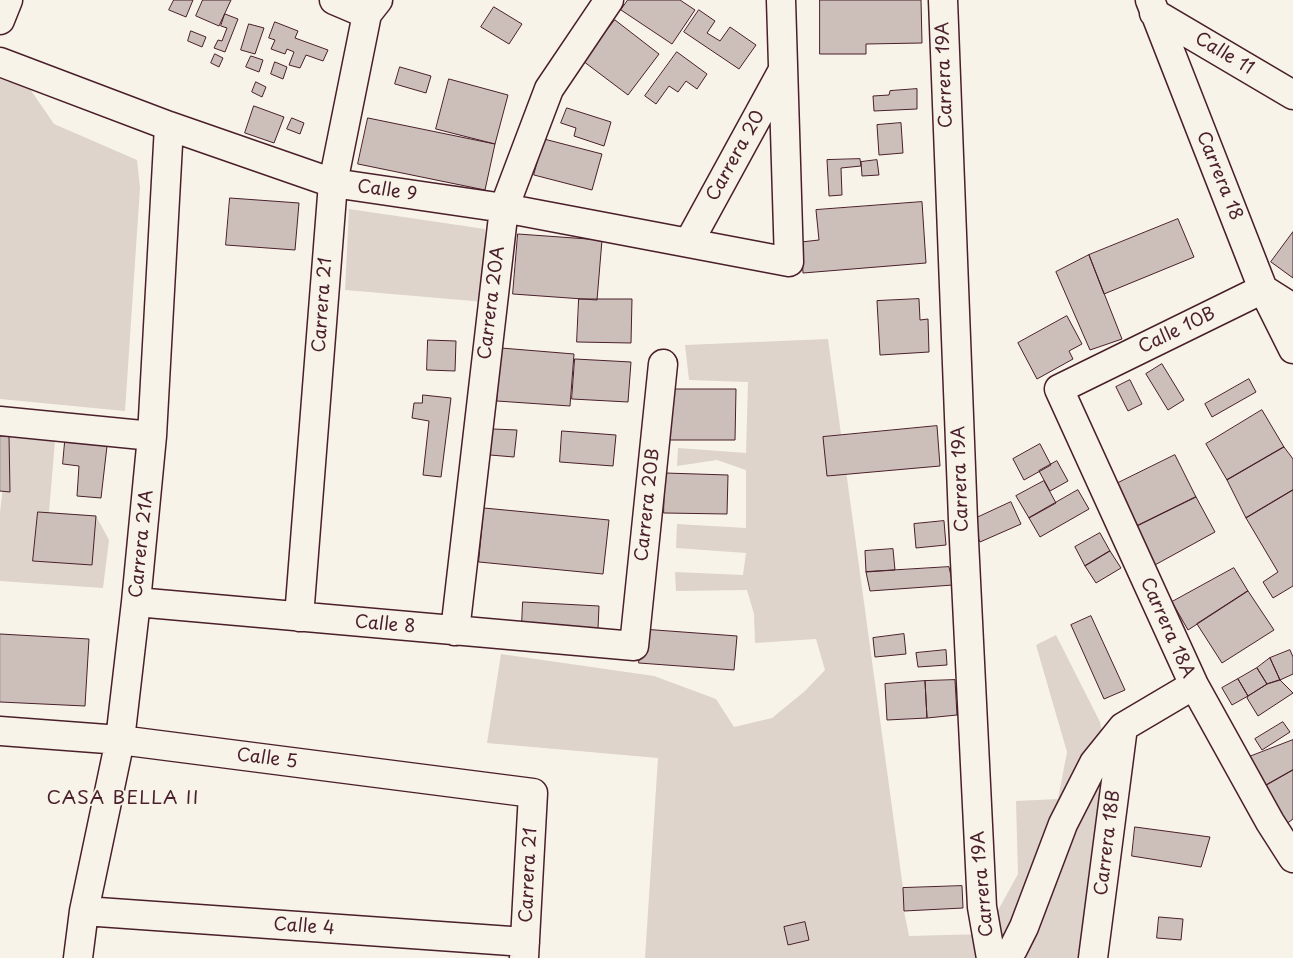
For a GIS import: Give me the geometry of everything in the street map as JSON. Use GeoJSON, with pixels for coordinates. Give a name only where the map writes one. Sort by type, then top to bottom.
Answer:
{"type":"FeatureCollection","features":[{"type":"Feature","properties":{"kind":"street"},"geometry":{"type":"LineString","coordinates":[[0,20],[8,0]]}},
{"type":"Feature","properties":{"kind":"street"},"geometry":{"type":"LineString","coordinates":[[334,0],[373,7]]}},
{"type":"Feature","properties":{"kind":"street","name":"Carrera 20A"},"geometry":{"type":"LineString","coordinates":[[455,631],[504,208],[549,89],[609,0]]}},
{"type":"Feature","properties":{"kind":"street","name":"Carrera 20"},"geometry":{"type":"LineString","coordinates":[[781,0],[789,262]]}},
{"type":"Feature","properties":{"kind":"street","name":"Carrera 19A"},"geometry":{"type":"LineString","coordinates":[[942,0],[963,520],[982,907],[991,958]]}},
{"type":"Feature","properties":{"kind":"street","name":"Calle 11"},"geometry":{"type":"LineString","coordinates":[[1152,6],[1293,95]]}},
{"type":"Feature","properties":{"kind":"street","name":"Carrera 18"},"geometry":{"type":"LineString","coordinates":[[1152,6],[1264,289],[1293,349]]}},
{"type":"Feature","properties":{"kind":"street","name":"Carrera 21"},"geometry":{"type":"LineString","coordinates":[[299,617],[333,183],[373,7]]}},
{"type":"Feature","properties":{"kind":"street","name":"Calle 9"},"geometry":{"type":"LineString","coordinates":[[0,62],[169,126],[333,183],[504,208],[789,262]]}},
{"type":"Feature","properties":{"kind":"street","name":"Carrera 20"},"geometry":{"type":"LineString","coordinates":[[689,242],[784,69]]}},
{"type":"Feature","properties":{"kind":"street","name":"Carrera 21A"},"geometry":{"type":"LineString","coordinates":[[78,958],[84,911],[120,740],[136,602],[152,436],[169,126]]}},
{"type":"Feature","properties":{"kind":"street"},"geometry":{"type":"LineString","coordinates":[[1264,289],[1293,308]]}},
{"type":"Feature","properties":{"kind":"street","name":"Calle 10B"},"geometry":{"type":"LineString","coordinates":[[1059,389],[1264,289]]}},
{"type":"Feature","properties":{"kind":"street","name":"Carrera 20B"},"geometry":{"type":"LineString","coordinates":[[634,646],[663,364]]}},
{"type":"Feature","properties":{"kind":"street","name":"Carrera 18A"},"geometry":{"type":"LineString","coordinates":[[1059,389],[1194,685],[1270,822],[1293,858]]}},
{"type":"Feature","properties":{"kind":"street"},"geometry":{"type":"LineString","coordinates":[[0,421],[152,436]]}},
{"type":"Feature","properties":{"kind":"street","name":"Calle 8"},"geometry":{"type":"LineString","coordinates":[[136,602],[634,646]]}},
{"type":"Feature","properties":{"kind":"street","name":"Carrera 19A"},"geometry":{"type":"LineString","coordinates":[[1004,958],[1014,949],[1063,824],[1094,763],[1123,727],[1194,685]]}},
{"type":"Feature","properties":{"kind":"street","name":"Carrera 18B"},"geometry":{"type":"LineString","coordinates":[[1094,958],[1123,727]]}},
{"type":"Feature","properties":{"kind":"street","name":"Calle 5"},"geometry":{"type":"LineString","coordinates":[[0,731],[120,740],[533,793]]}},
{"type":"Feature","properties":{"kind":"street","name":"Carrera 21"},"geometry":{"type":"LineString","coordinates":[[524,950],[533,793]]}},
{"type":"Feature","properties":{"kind":"street","name":"Calle 4"},"geometry":{"type":"LineString","coordinates":[[84,911],[524,950]]}},
{"type":"Feature","properties":{"kind":"shaded area"},"geometry":{"type":"Polygon","coordinates":[[[0,79],[30,89],[54,124],[137,160],[140,188],[125,411],[0,399],[0,79]]]}},
{"type":"Feature","properties":{"kind":"shaded area"},"geometry":{"type":"Polygon","coordinates":[[[349,209],[485,229],[485,302],[345,290],[349,209]]]}},
{"type":"Feature","properties":{"kind":"shaded area"},"geometry":{"type":"Polygon","coordinates":[[[828,339],[903,888],[904,911],[909,936],[985,934],[1018,874],[1016,801],[1058,799],[1067,752],[1036,645],[1056,635],[1100,722],[1111,775],[1087,958],[645,958],[658,758],[487,743],[501,654],[654,676],[716,699],[734,727],[772,718],[805,691],[825,670],[816,639],[755,643],[754,614],[747,590],[676,591],[675,572],[743,575],[746,553],[676,548],[677,524],[746,528],[746,470],[717,460],[677,466],[678,448],[746,453],[748,382],[689,380],[685,345],[828,339]]]}},
{"type":"Feature","properties":{"kind":"shaded area"},"geometry":{"type":"Polygon","coordinates":[[[9,436],[55,441],[49,512],[96,516],[109,540],[103,588],[0,581],[0,512],[9,436]]]}},
{"type":"Feature","properties":{"kind":"building"},"geometry":{"type":"Polygon","coordinates":[[[174,0],[193,0],[186,17],[169,10],[174,0]]]}},
{"type":"Feature","properties":{"kind":"building"},"geometry":{"type":"Polygon","coordinates":[[[203,0],[231,0],[219,26],[196,16],[203,0]]]}},
{"type":"Feature","properties":{"kind":"building"},"geometry":{"type":"Polygon","coordinates":[[[628,0],[680,0],[695,10],[672,44],[621,10],[628,0]]]}},
{"type":"Feature","properties":{"kind":"building"},"geometry":{"type":"Polygon","coordinates":[[[820,0],[921,0],[922,43],[866,44],[866,54],[820,54],[820,0]]]}},
{"type":"Feature","properties":{"kind":"building"},"geometry":{"type":"Polygon","coordinates":[[[494,7],[522,24],[509,44],[481,27],[494,7]]]}},
{"type":"Feature","properties":{"kind":"building"},"geometry":{"type":"Polygon","coordinates":[[[699,10],[715,21],[707,33],[720,41],[730,27],[756,45],[739,69],[684,32],[699,10]]]}},
{"type":"Feature","properties":{"kind":"building"},"geometry":{"type":"Polygon","coordinates":[[[225,14],[238,19],[225,52],[214,48],[218,40],[222,41],[227,28],[221,26],[225,14]]]}},
{"type":"Feature","properties":{"kind":"building"},"geometry":{"type":"Polygon","coordinates":[[[615,20],[659,54],[628,95],[583,61],[615,20]]]}},
{"type":"Feature","properties":{"kind":"building"},"geometry":{"type":"Polygon","coordinates":[[[275,22],[298,31],[295,38],[328,50],[323,61],[306,55],[300,68],[289,65],[294,52],[287,49],[285,54],[271,49],[275,40],[269,38],[275,22]]]}},
{"type":"Feature","properties":{"kind":"building"},"geometry":{"type":"Polygon","coordinates":[[[249,24],[264,28],[255,54],[241,50],[249,24]]]}},
{"type":"Feature","properties":{"kind":"building"},"geometry":{"type":"Polygon","coordinates":[[[191,31],[206,37],[202,47],[188,41],[191,31]]]}},
{"type":"Feature","properties":{"kind":"building"},"geometry":{"type":"Polygon","coordinates":[[[677,52],[707,74],[697,89],[686,81],[678,92],[669,86],[656,104],[645,96],[677,52]]]}},
{"type":"Feature","properties":{"kind":"building"},"geometry":{"type":"Polygon","coordinates":[[[215,54],[223,58],[219,67],[211,63],[215,54]]]}},
{"type":"Feature","properties":{"kind":"building"},"geometry":{"type":"Polygon","coordinates":[[[251,56],[263,60],[259,72],[246,67],[251,56]]]}},
{"type":"Feature","properties":{"kind":"building"},"geometry":{"type":"Polygon","coordinates":[[[275,62],[287,67],[283,79],[271,74],[275,62]]]}},
{"type":"Feature","properties":{"kind":"building"},"geometry":{"type":"Polygon","coordinates":[[[400,67],[431,76],[426,93],[395,84],[400,67]]]}},
{"type":"Feature","properties":{"kind":"building"},"geometry":{"type":"Polygon","coordinates":[[[449,79],[508,95],[495,144],[436,129],[449,79]]]}},
{"type":"Feature","properties":{"kind":"building"},"geometry":{"type":"Polygon","coordinates":[[[256,82],[266,87],[262,97],[252,92],[256,82]]]}},
{"type":"Feature","properties":{"kind":"building"},"geometry":{"type":"Polygon","coordinates":[[[917,89],[917,109],[874,111],[873,96],[889,95],[890,91],[917,89]]]}},
{"type":"Feature","properties":{"kind":"building"},"geometry":{"type":"Polygon","coordinates":[[[254,106],[284,117],[274,143],[245,133],[254,106]]]}},
{"type":"Feature","properties":{"kind":"building"},"geometry":{"type":"Polygon","coordinates":[[[567,108],[611,122],[604,146],[574,136],[576,128],[561,123],[567,108]]]}},
{"type":"Feature","properties":{"kind":"building"},"geometry":{"type":"Polygon","coordinates":[[[292,118],[304,123],[300,134],[287,129],[292,118]]]}},
{"type":"Feature","properties":{"kind":"building"},"geometry":{"type":"Polygon","coordinates":[[[368,118],[495,144],[485,190],[358,164],[368,118]]]}},
{"type":"Feature","properties":{"kind":"building"},"geometry":{"type":"Polygon","coordinates":[[[901,123],[903,153],[879,155],[877,125],[901,123]]]}},
{"type":"Feature","properties":{"kind":"building"},"geometry":{"type":"Polygon","coordinates":[[[544,139],[602,154],[592,190],[534,175],[544,139]]]}},
{"type":"Feature","properties":{"kind":"building"},"geometry":{"type":"Polygon","coordinates":[[[860,159],[861,166],[841,168],[842,195],[829,196],[827,160],[860,159]]]}},
{"type":"Feature","properties":{"kind":"building"},"geometry":{"type":"Polygon","coordinates":[[[877,160],[879,175],[862,176],[861,162],[877,160]]]}},
{"type":"Feature","properties":{"kind":"building"},"geometry":{"type":"Polygon","coordinates":[[[230,198],[299,203],[295,250],[226,245],[230,198]]]}},
{"type":"Feature","properties":{"kind":"building"},"geometry":{"type":"Polygon","coordinates":[[[922,202],[926,263],[803,273],[801,242],[819,240],[816,210],[922,202]]]}},
{"type":"Feature","properties":{"kind":"building"},"geometry":{"type":"Polygon","coordinates":[[[1178,219],[1194,257],[1104,294],[1089,255],[1178,219]]]}},
{"type":"Feature","properties":{"kind":"building"},"geometry":{"type":"Polygon","coordinates":[[[1293,232],[1293,278],[1271,262],[1293,232]]]}},
{"type":"Feature","properties":{"kind":"building"},"geometry":{"type":"Polygon","coordinates":[[[518,234],[602,240],[597,300],[513,294],[518,234]]]}},
{"type":"Feature","properties":{"kind":"building"},"geometry":{"type":"Polygon","coordinates":[[[1089,255],[1122,339],[1090,350],[1056,272],[1089,255]]]}},
{"type":"Feature","properties":{"kind":"building"},"geometry":{"type":"Polygon","coordinates":[[[579,299],[632,299],[631,343],[577,342],[579,299]]]}},
{"type":"Feature","properties":{"kind":"building"},"geometry":{"type":"Polygon","coordinates":[[[919,299],[920,320],[928,319],[929,352],[880,355],[877,301],[919,299]]]}},
{"type":"Feature","properties":{"kind":"building"},"geometry":{"type":"Polygon","coordinates":[[[1067,316],[1082,344],[1069,351],[1073,359],[1037,379],[1018,343],[1067,316]]]}},
{"type":"Feature","properties":{"kind":"building"},"geometry":{"type":"Polygon","coordinates":[[[428,340],[456,341],[455,371],[427,370],[428,340]]]}},
{"type":"Feature","properties":{"kind":"building"},"geometry":{"type":"Polygon","coordinates":[[[501,348],[574,354],[570,406],[497,401],[501,348]]]}},
{"type":"Feature","properties":{"kind":"building"},"geometry":{"type":"Polygon","coordinates":[[[575,359],[631,362],[628,402],[572,399],[575,359]]]}},
{"type":"Feature","properties":{"kind":"building"},"geometry":{"type":"Polygon","coordinates":[[[1162,364],[1184,400],[1168,410],[1146,374],[1162,364]]]}},
{"type":"Feature","properties":{"kind":"building"},"geometry":{"type":"Polygon","coordinates":[[[1249,379],[1256,392],[1212,417],[1205,404],[1249,379]]]}},
{"type":"Feature","properties":{"kind":"building"},"geometry":{"type":"Polygon","coordinates":[[[1130,380],[1142,404],[1128,411],[1116,387],[1130,380]]]}},
{"type":"Feature","properties":{"kind":"building"},"geometry":{"type":"Polygon","coordinates":[[[666,389],[736,389],[735,440],[666,440],[666,389]]]}},
{"type":"Feature","properties":{"kind":"building"},"geometry":{"type":"Polygon","coordinates":[[[423,395],[451,398],[441,477],[423,475],[429,421],[412,418],[414,403],[422,403],[423,395]]]}},
{"type":"Feature","properties":{"kind":"building"},"geometry":{"type":"Polygon","coordinates":[[[1262,410],[1284,447],[1227,480],[1206,444],[1262,410]]]}},
{"type":"Feature","properties":{"kind":"building"},"geometry":{"type":"Polygon","coordinates":[[[937,426],[940,466],[827,476],[823,437],[937,426]]]}},
{"type":"Feature","properties":{"kind":"building"},"geometry":{"type":"Polygon","coordinates":[[[493,429],[517,430],[514,457],[490,455],[493,429]]]}},
{"type":"Feature","properties":{"kind":"building"},"geometry":{"type":"Polygon","coordinates":[[[562,431],[616,435],[613,466],[560,462],[562,431]]]}},
{"type":"Feature","properties":{"kind":"building"},"geometry":{"type":"Polygon","coordinates":[[[0,436],[9,436],[10,492],[0,491],[0,436]]]}},
{"type":"Feature","properties":{"kind":"building"},"geometry":{"type":"Polygon","coordinates":[[[65,442],[107,446],[101,498],[77,496],[79,466],[63,464],[65,442]]]}},
{"type":"Feature","properties":{"kind":"building"},"geometry":{"type":"Polygon","coordinates":[[[1040,444],[1051,465],[1024,480],[1013,459],[1040,444]]]}},
{"type":"Feature","properties":{"kind":"building"},"geometry":{"type":"Polygon","coordinates":[[[1284,447],[1293,459],[1293,490],[1246,518],[1227,480],[1284,447]]]}},
{"type":"Feature","properties":{"kind":"building"},"geometry":{"type":"Polygon","coordinates":[[[1175,455],[1196,497],[1135,527],[1114,485],[1175,455]]]}},
{"type":"Feature","properties":{"kind":"building"},"geometry":{"type":"Polygon","coordinates":[[[1057,461],[1068,481],[1050,491],[1039,471],[1057,461]]]}},
{"type":"Feature","properties":{"kind":"building"},"geometry":{"type":"Polygon","coordinates":[[[665,473],[728,475],[727,514],[664,513],[665,473]]]}},
{"type":"Feature","properties":{"kind":"building"},"geometry":{"type":"Polygon","coordinates":[[[1044,481],[1056,503],[1029,518],[1016,496],[1044,481]]]}},
{"type":"Feature","properties":{"kind":"building"},"geometry":{"type":"Polygon","coordinates":[[[1078,490],[1089,509],[1040,537],[1029,518],[1078,490]]]}},
{"type":"Feature","properties":{"kind":"building"},"geometry":{"type":"Polygon","coordinates":[[[1293,490],[1293,586],[1273,598],[1263,582],[1278,572],[1246,518],[1293,490]]]}},
{"type":"Feature","properties":{"kind":"building"},"geometry":{"type":"Polygon","coordinates":[[[1196,497],[1215,532],[1153,566],[1135,527],[1196,497]]]}},
{"type":"Feature","properties":{"kind":"building"},"geometry":{"type":"Polygon","coordinates":[[[1011,502],[1021,524],[980,542],[970,521],[1011,502]]]}},
{"type":"Feature","properties":{"kind":"building"},"geometry":{"type":"Polygon","coordinates":[[[484,508],[609,520],[603,574],[479,562],[484,508]]]}},
{"type":"Feature","properties":{"kind":"building"},"geometry":{"type":"Polygon","coordinates":[[[38,512],[96,516],[92,565],[33,561],[38,512]]]}},
{"type":"Feature","properties":{"kind":"building"},"geometry":{"type":"Polygon","coordinates":[[[944,521],[946,545],[916,548],[914,524],[944,521]]]}},
{"type":"Feature","properties":{"kind":"building"},"geometry":{"type":"Polygon","coordinates":[[[1100,533],[1110,551],[1085,566],[1075,547],[1100,533]]]}},
{"type":"Feature","properties":{"kind":"building"},"geometry":{"type":"Polygon","coordinates":[[[893,549],[895,570],[866,572],[865,551],[893,549]]]}},
{"type":"Feature","properties":{"kind":"building"},"geometry":{"type":"Polygon","coordinates":[[[1110,551],[1121,568],[1096,583],[1085,566],[1110,551]]]}},
{"type":"Feature","properties":{"kind":"building"},"geometry":{"type":"Polygon","coordinates":[[[949,567],[953,585],[870,591],[866,572],[949,567]]]}},
{"type":"Feature","properties":{"kind":"building"},"geometry":{"type":"Polygon","coordinates":[[[1234,568],[1248,591],[1188,630],[1172,602],[1234,568]]]}},
{"type":"Feature","properties":{"kind":"building"},"geometry":{"type":"Polygon","coordinates":[[[1248,591],[1274,630],[1222,663],[1197,624],[1248,591]]]}},
{"type":"Feature","properties":{"kind":"building"},"geometry":{"type":"Polygon","coordinates":[[[523,602],[599,606],[598,629],[522,625],[523,602]]]}},
{"type":"Feature","properties":{"kind":"building"},"geometry":{"type":"Polygon","coordinates":[[[1091,616],[1125,690],[1104,699],[1071,625],[1091,616]]]}},
{"type":"Feature","properties":{"kind":"building"},"geometry":{"type":"Polygon","coordinates":[[[642,629],[737,636],[734,670],[639,663],[642,629]]]}},
{"type":"Feature","properties":{"kind":"building"},"geometry":{"type":"Polygon","coordinates":[[[0,634],[89,639],[85,706],[0,702],[0,634]]]}},
{"type":"Feature","properties":{"kind":"building"},"geometry":{"type":"Polygon","coordinates":[[[904,634],[906,654],[875,657],[873,638],[904,634]]]}},
{"type":"Feature","properties":{"kind":"building"},"geometry":{"type":"Polygon","coordinates":[[[946,650],[947,665],[918,667],[916,653],[946,650]]]}},
{"type":"Feature","properties":{"kind":"building"},"geometry":{"type":"Polygon","coordinates":[[[1290,650],[1293,657],[1293,674],[1280,680],[1270,658],[1290,650]]]}},
{"type":"Feature","properties":{"kind":"building"},"geometry":{"type":"Polygon","coordinates":[[[1270,658],[1280,680],[1267,684],[1257,668],[1270,658]]]}},
{"type":"Feature","properties":{"kind":"building"},"geometry":{"type":"Polygon","coordinates":[[[1257,668],[1267,684],[1248,696],[1238,679],[1257,668]]]}},
{"type":"Feature","properties":{"kind":"building"},"geometry":{"type":"Polygon","coordinates":[[[1238,679],[1248,696],[1232,705],[1222,688],[1238,679]]]}},
{"type":"Feature","properties":{"kind":"building"},"geometry":{"type":"Polygon","coordinates":[[[955,680],[957,715],[927,718],[925,681],[955,680]]]}},
{"type":"Feature","properties":{"kind":"building"},"geometry":{"type":"Polygon","coordinates":[[[1280,680],[1293,693],[1258,716],[1247,698],[1248,696],[1267,684],[1280,680]]]}},
{"type":"Feature","properties":{"kind":"building"},"geometry":{"type":"Polygon","coordinates":[[[925,681],[927,718],[887,720],[885,684],[925,681]]]}},
{"type":"Feature","properties":{"kind":"building"},"geometry":{"type":"Polygon","coordinates":[[[1283,722],[1290,732],[1262,750],[1255,739],[1283,722]]]}},
{"type":"Feature","properties":{"kind":"building"},"geometry":{"type":"Polygon","coordinates":[[[1293,740],[1293,770],[1263,787],[1249,757],[1293,740]]]}},
{"type":"Feature","properties":{"kind":"building"},"geometry":{"type":"Polygon","coordinates":[[[1293,770],[1293,819],[1278,830],[1263,787],[1293,770]]]}},
{"type":"Feature","properties":{"kind":"building"},"geometry":{"type":"Polygon","coordinates":[[[1135,827],[1210,837],[1201,867],[1132,856],[1135,827]]]}},
{"type":"Feature","properties":{"kind":"building"},"geometry":{"type":"Polygon","coordinates":[[[962,886],[963,908],[904,911],[903,888],[962,886]]]}},
{"type":"Feature","properties":{"kind":"building"},"geometry":{"type":"Polygon","coordinates":[[[1159,917],[1183,919],[1181,940],[1157,938],[1159,917]]]}},
{"type":"Feature","properties":{"kind":"building"},"geometry":{"type":"Polygon","coordinates":[[[805,922],[809,940],[788,945],[784,927],[805,922]]]}},
{"type":"Feature","properties":{"kind":"district","name":"CASA BELLA II"},"geometry":{"type":"Point","coordinates":[123,799]}}]}
